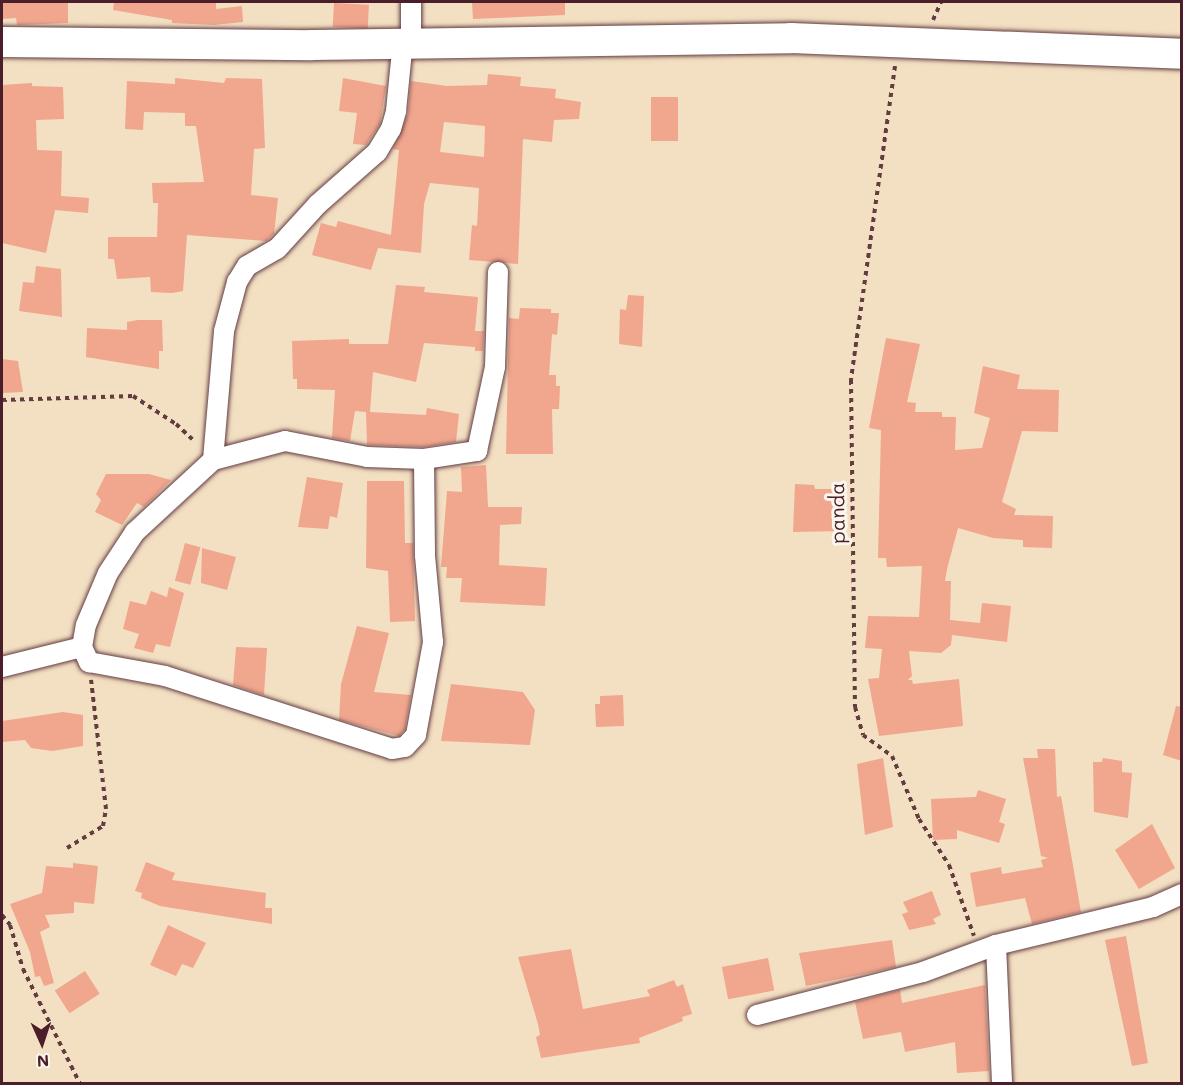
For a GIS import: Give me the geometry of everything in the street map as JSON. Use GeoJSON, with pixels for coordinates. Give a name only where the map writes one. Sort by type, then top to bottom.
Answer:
{"type":"FeatureCollection","features":[{"type":"Feature","properties":{"kind":"main road"},"geometry":{"type":"LineString","coordinates":[[2,42],[312,45],[407,41],[791,38],[1182,54]]}},
{"type":"Feature","properties":{"kind":"street"},"geometry":{"type":"LineString","coordinates":[[213,460],[224,331],[237,282],[247,266],[278,249],[318,204],[376,152],[391,129],[396,111],[411,2]]}},
{"type":"Feature","properties":{"kind":"street"},"geometry":{"type":"LineString","coordinates":[[86,654],[86,625],[108,573],[135,532],[213,460],[285,441],[367,457],[424,459],[477,451],[481,443],[498,337],[498,272]]}},
{"type":"Feature","properties":{"kind":"street"},"geometry":{"type":"LineString","coordinates":[[2,667],[86,654],[165,676],[392,749],[405,747],[416,735],[433,642],[425,555],[424,459]]}},
{"type":"Feature","properties":{"kind":"street"},"geometry":{"type":"LineString","coordinates":[[757,1015],[923,972],[988,948],[1153,907],[1182,894]]}},
{"type":"Feature","properties":{"kind":"street"},"geometry":{"type":"LineString","coordinates":[[988,948],[1002,1083]]}},
{"type":"Feature","properties":{"kind":"path","name":"panda"},"geometry":{"type":"LineString","coordinates":[[898,42],[851,380],[855,707],[863,735],[892,756],[919,819],[949,865],[988,948]]}},
{"type":"Feature","properties":{"kind":"path"},"geometry":{"type":"LineString","coordinates":[[2,400],[133,396],[176,424],[213,460]]}},
{"type":"Feature","properties":{"kind":"path"},"geometry":{"type":"LineString","coordinates":[[67,848],[103,826],[106,809],[86,654]]}},
{"type":"Feature","properties":{"kind":"path"},"geometry":{"type":"LineString","coordinates":[[2,915],[10,925],[23,969],[80,1083]]}},
{"type":"Feature","properties":{"kind":"building"},"geometry":{"type":"Polygon","coordinates":[[[2,2],[68,2],[68,23],[17,25],[16,18],[2,19],[2,2]]]}},
{"type":"Feature","properties":{"kind":"building"},"geometry":{"type":"Polygon","coordinates":[[[114,2],[216,2],[216,9],[242,6],[243,22],[214,25],[172,23],[172,20],[113,10],[114,2]]]}},
{"type":"Feature","properties":{"kind":"building"},"geometry":{"type":"Polygon","coordinates":[[[472,2],[565,2],[565,15],[473,19],[472,2]]]}},
{"type":"Feature","properties":{"kind":"building"},"geometry":{"type":"Polygon","coordinates":[[[334,3],[369,5],[368,29],[333,27],[334,3]]]}},
{"type":"Feature","properties":{"kind":"building"},"geometry":{"type":"Polygon","coordinates":[[[488,74],[521,77],[520,86],[556,89],[555,98],[581,102],[579,119],[554,120],[552,142],[523,139],[518,264],[469,260],[472,225],[477,226],[479,188],[430,183],[424,204],[421,253],[378,248],[371,270],[312,255],[321,223],[336,227],[338,221],[391,235],[399,150],[393,149],[408,114],[411,81],[447,86],[487,85],[488,74]],[[444,122],[440,152],[484,157],[485,126],[444,122]]]}},
{"type":"Feature","properties":{"kind":"building"},"geometry":{"type":"Polygon","coordinates":[[[175,78],[224,83],[226,78],[262,79],[265,148],[254,149],[251,195],[278,198],[274,234],[266,241],[187,235],[183,291],[151,292],[150,277],[117,279],[114,259],[108,259],[108,237],[157,237],[158,203],[153,203],[152,183],[204,182],[196,126],[185,126],[185,113],[144,112],[143,130],[125,129],[127,81],[175,84],[175,78]]]}},
{"type":"Feature","properties":{"kind":"building"},"geometry":{"type":"Polygon","coordinates":[[[343,78],[386,86],[380,124],[366,145],[353,144],[357,113],[339,111],[343,78]]]}},
{"type":"Feature","properties":{"kind":"building"},"geometry":{"type":"Polygon","coordinates":[[[32,83],[32,86],[63,87],[64,119],[36,120],[37,150],[62,151],[61,196],[89,198],[88,213],[55,210],[46,253],[2,243],[2,85],[32,83]]]}},
{"type":"Feature","properties":{"kind":"building"},"geometry":{"type":"Polygon","coordinates":[[[651,97],[678,97],[678,141],[651,141],[651,97]]]}},
{"type":"Feature","properties":{"kind":"building"},"geometry":{"type":"Polygon","coordinates":[[[36,266],[61,269],[62,317],[19,311],[23,282],[34,283],[36,266]]]}},
{"type":"Feature","properties":{"kind":"building"},"geometry":{"type":"Polygon","coordinates":[[[396,285],[425,287],[424,292],[478,297],[475,331],[484,331],[483,351],[475,351],[475,347],[424,343],[416,382],[373,372],[370,412],[426,415],[427,408],[459,414],[456,442],[423,447],[367,445],[366,412],[355,411],[350,441],[332,438],[335,390],[297,389],[297,379],[293,379],[292,341],[349,339],[349,344],[388,344],[396,285]]]}},
{"type":"Feature","properties":{"kind":"building"},"geometry":{"type":"Polygon","coordinates":[[[628,295],[644,296],[642,347],[619,344],[620,309],[626,310],[628,295]]]}},
{"type":"Feature","properties":{"kind":"building"},"geometry":{"type":"Polygon","coordinates":[[[520,308],[551,309],[551,313],[559,313],[557,335],[552,334],[549,375],[556,375],[556,386],[560,386],[559,409],[552,409],[553,454],[506,454],[509,318],[519,319],[520,308]]]}},
{"type":"Feature","properties":{"kind":"building"},"geometry":{"type":"Polygon","coordinates":[[[162,320],[163,351],[159,351],[159,369],[86,357],[87,328],[127,330],[127,322],[162,320]]]}},
{"type":"Feature","properties":{"kind":"building"},"geometry":{"type":"Polygon","coordinates":[[[886,338],[920,344],[907,402],[916,403],[915,412],[942,412],[942,417],[956,417],[955,450],[982,448],[990,418],[974,413],[983,366],[1020,375],[1017,389],[1059,390],[1058,432],[1022,431],[1002,502],[1016,509],[1014,515],[1053,516],[1052,548],[1023,547],[1023,540],[993,538],[958,528],[947,569],[945,581],[951,581],[950,620],[980,623],[982,603],[1011,606],[1007,642],[952,635],[951,645],[941,653],[909,651],[912,676],[908,680],[912,680],[913,684],[959,679],[963,726],[879,736],[868,679],[879,678],[882,649],[865,648],[868,616],[919,617],[922,566],[887,567],[886,558],[878,558],[881,430],[869,428],[886,338]]]}},
{"type":"Feature","properties":{"kind":"building"},"geometry":{"type":"Polygon","coordinates":[[[2,359],[18,361],[23,392],[2,393],[2,359]]]}},
{"type":"Feature","properties":{"kind":"building"},"geometry":{"type":"Polygon","coordinates":[[[486,465],[488,507],[522,507],[521,524],[500,525],[499,565],[547,568],[545,606],[460,602],[462,578],[446,578],[447,567],[441,567],[447,491],[462,492],[461,467],[486,465]]]}},
{"type":"Feature","properties":{"kind":"building"},"geometry":{"type":"Polygon","coordinates":[[[106,474],[149,474],[171,480],[144,507],[137,503],[122,525],[95,512],[101,500],[96,494],[106,474]]]}},
{"type":"Feature","properties":{"kind":"building"},"geometry":{"type":"Polygon","coordinates":[[[307,477],[343,483],[337,518],[330,516],[328,529],[298,527],[307,477]]]}},
{"type":"Feature","properties":{"kind":"building"},"geometry":{"type":"Polygon","coordinates":[[[367,481],[404,481],[405,543],[413,543],[415,621],[390,622],[388,571],[366,568],[367,481]]]}},
{"type":"Feature","properties":{"kind":"building"},"geometry":{"type":"Polygon","coordinates":[[[795,484],[814,485],[815,489],[844,489],[841,531],[793,532],[795,484]]]}},
{"type":"Feature","properties":{"kind":"building"},"geometry":{"type":"Polygon","coordinates":[[[185,543],[200,547],[190,585],[175,581],[185,543]]]}},
{"type":"Feature","properties":{"kind":"building"},"geometry":{"type":"Polygon","coordinates":[[[202,548],[236,557],[227,590],[201,583],[202,548]]]}},
{"type":"Feature","properties":{"kind":"building"},"geometry":{"type":"Polygon","coordinates":[[[169,587],[184,593],[170,647],[156,644],[153,653],[134,648],[139,634],[123,629],[130,601],[146,605],[151,591],[167,597],[169,587]]]}},
{"type":"Feature","properties":{"kind":"building"},"geometry":{"type":"Polygon","coordinates":[[[357,626],[389,633],[374,692],[411,695],[405,729],[399,736],[339,720],[341,684],[357,626]]]}},
{"type":"Feature","properties":{"kind":"building"},"geometry":{"type":"Polygon","coordinates":[[[236,647],[267,648],[264,695],[233,685],[236,647]]]}},
{"type":"Feature","properties":{"kind":"building"},"geometry":{"type":"Polygon","coordinates":[[[451,684],[523,692],[535,710],[530,745],[441,741],[451,684]]]}},
{"type":"Feature","properties":{"kind":"building"},"geometry":{"type":"Polygon","coordinates":[[[623,695],[624,726],[596,727],[595,704],[600,704],[600,696],[623,695]]]}},
{"type":"Feature","properties":{"kind":"building"},"geometry":{"type":"Polygon","coordinates":[[[1176,706],[1182,707],[1182,761],[1163,755],[1176,706]]]}},
{"type":"Feature","properties":{"kind":"building"},"geometry":{"type":"Polygon","coordinates":[[[63,712],[83,715],[83,746],[52,751],[31,748],[25,740],[2,742],[2,721],[63,712]]]}},
{"type":"Feature","properties":{"kind":"building"},"geometry":{"type":"Polygon","coordinates":[[[1037,749],[1055,749],[1057,797],[1061,796],[1081,912],[1032,924],[1025,898],[976,907],[970,873],[1001,867],[1002,874],[1043,867],[1041,860],[1048,858],[1041,856],[1023,758],[1038,758],[1037,749]]]}},
{"type":"Feature","properties":{"kind":"building"},"geometry":{"type":"Polygon","coordinates":[[[883,758],[893,827],[865,835],[857,764],[883,758]]]}},
{"type":"Feature","properties":{"kind":"building"},"geometry":{"type":"Polygon","coordinates":[[[1103,758],[1122,761],[1122,772],[1132,773],[1128,818],[1094,812],[1093,762],[1102,762],[1103,758]]]}},
{"type":"Feature","properties":{"kind":"building"},"geometry":{"type":"Polygon","coordinates":[[[978,790],[1006,799],[999,822],[1005,824],[999,843],[957,830],[957,839],[933,840],[931,799],[976,797],[978,790]]]}},
{"type":"Feature","properties":{"kind":"building"},"geometry":{"type":"Polygon","coordinates":[[[1152,824],[1175,868],[1139,889],[1115,850],[1152,824]]]}},
{"type":"Feature","properties":{"kind":"building"},"geometry":{"type":"Polygon","coordinates":[[[146,862],[175,873],[172,880],[266,893],[265,908],[272,908],[272,924],[160,906],[141,898],[142,893],[135,891],[146,862]]]}},
{"type":"Feature","properties":{"kind":"building"},"geometry":{"type":"Polygon","coordinates":[[[73,863],[98,866],[94,904],[74,902],[74,913],[45,915],[50,927],[40,932],[54,983],[44,986],[40,976],[35,977],[30,952],[10,904],[42,893],[46,866],[73,868],[73,863]]]}},
{"type":"Feature","properties":{"kind":"building"},"geometry":{"type":"Polygon","coordinates":[[[932,891],[941,915],[933,919],[936,924],[909,930],[902,914],[908,912],[903,902],[932,891]]]}},
{"type":"Feature","properties":{"kind":"building"},"geometry":{"type":"Polygon","coordinates":[[[168,925],[206,943],[193,968],[182,964],[176,976],[150,965],[168,925]]]}},
{"type":"Feature","properties":{"kind":"building"},"geometry":{"type":"Polygon","coordinates":[[[1126,936],[1148,1063],[1132,1066],[1105,940],[1126,936]]]}},
{"type":"Feature","properties":{"kind":"building"},"geometry":{"type":"Polygon","coordinates":[[[892,940],[896,967],[806,986],[799,953],[892,940]]]}},
{"type":"Feature","properties":{"kind":"building"},"geometry":{"type":"Polygon","coordinates":[[[571,949],[583,1009],[650,996],[647,990],[674,980],[677,987],[683,984],[692,1014],[682,1017],[683,1021],[639,1038],[640,1043],[541,1058],[536,1037],[540,1035],[538,1024],[518,957],[571,949]]]}},
{"type":"Feature","properties":{"kind":"building"},"geometry":{"type":"Polygon","coordinates":[[[768,958],[774,990],[728,999],[722,967],[768,958]]]}},
{"type":"Feature","properties":{"kind":"building"},"geometry":{"type":"Polygon","coordinates":[[[85,971],[100,994],[70,1013],[55,991],[85,971]]]}},
{"type":"Feature","properties":{"kind":"building"},"geometry":{"type":"Polygon","coordinates":[[[985,985],[989,1071],[957,1073],[955,1042],[905,1052],[901,1032],[863,1039],[855,1002],[900,990],[902,1003],[985,985]]]}}]}
